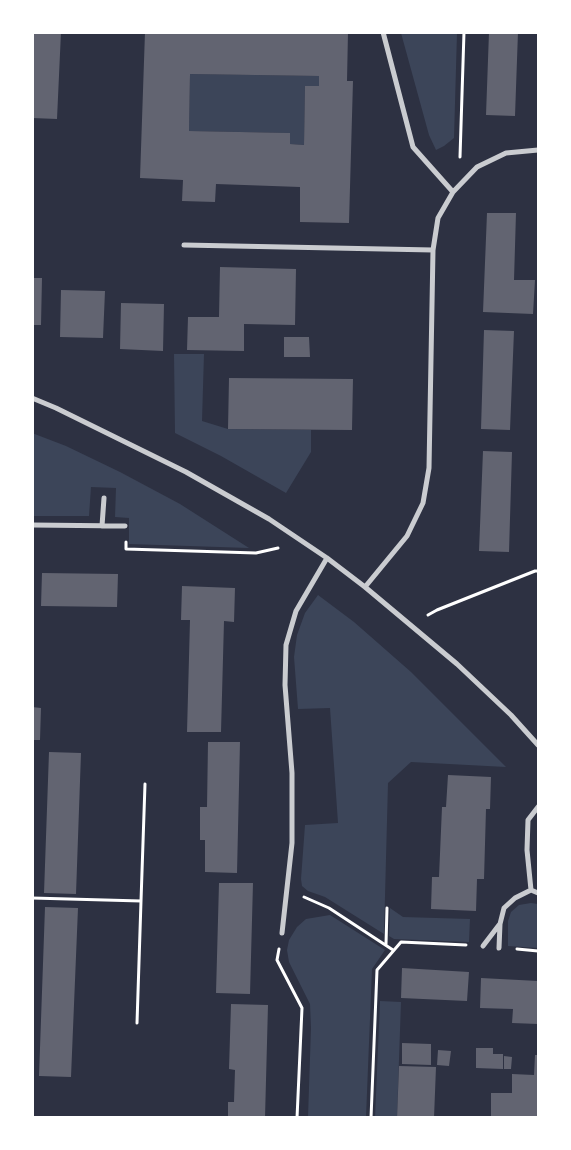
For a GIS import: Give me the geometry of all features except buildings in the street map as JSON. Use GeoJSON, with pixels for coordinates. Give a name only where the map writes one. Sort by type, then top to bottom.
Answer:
{"type":"FeatureCollection","features":[{"type":"Feature","properties":{"kind":"street"},"geometry":{"type":"LineString","coordinates":[[383,32],[413,147],[453,192]]}},
{"type":"Feature","properties":{"kind":"street"},"geometry":{"type":"LineString","coordinates":[[365,587],[407,536],[423,504],[429,468],[433,250],[438,218],[453,192],[477,167],[506,152],[538,150]]}},
{"type":"Feature","properties":{"kind":"street"},"geometry":{"type":"LineString","coordinates":[[184,244],[433,250]]}},
{"type":"Feature","properties":{"kind":"street"},"geometry":{"type":"LineString","coordinates":[[32,398],[186,472],[269,519],[328,558],[457,664],[511,715],[538,744]]}},
{"type":"Feature","properties":{"kind":"street"},"geometry":{"type":"LineString","coordinates":[[102,526],[104,498]]}},
{"type":"Feature","properties":{"kind":"street"},"geometry":{"type":"LineString","coordinates":[[32,525],[125,526]]}},
{"type":"Feature","properties":{"kind":"street"},"geometry":{"type":"LineString","coordinates":[[282,933],[292,843],[292,772],[284,684],[286,646],[296,611],[328,558]]}},
{"type":"Feature","properties":{"kind":"street"},"geometry":{"type":"LineString","coordinates":[[531,890],[526,850],[528,820],[538,807]]}},
{"type":"Feature","properties":{"kind":"street"},"geometry":{"type":"LineString","coordinates":[[499,948],[500,924],[504,908],[515,898],[531,890],[538,893]]}},
{"type":"Feature","properties":{"kind":"street"},"geometry":{"type":"LineString","coordinates":[[483,946],[500,924]]}},
{"type":"Feature","properties":{"kind":"path"},"geometry":{"type":"LineString","coordinates":[[460,185],[464,32]]}},
{"type":"Feature","properties":{"kind":"path"},"geometry":{"type":"LineString","coordinates":[[125,526],[126,548],[256,553],[302,541]]}},
{"type":"Feature","properties":{"kind":"path"},"geometry":{"type":"LineString","coordinates":[[412,627],[437,610],[538,571]]}},
{"type":"Feature","properties":{"kind":"path"},"geometry":{"type":"LineString","coordinates":[[137,1023],[145,784]]}},
{"type":"Feature","properties":{"kind":"path"},"geometry":{"type":"LineString","coordinates":[[286,889],[329,908],[393,950]]}},
{"type":"Feature","properties":{"kind":"path"},"geometry":{"type":"LineString","coordinates":[[32,898],[141,901]]}},
{"type":"Feature","properties":{"kind":"path"},"geometry":{"type":"LineString","coordinates":[[386,945],[387,908]]}},
{"type":"Feature","properties":{"kind":"path"},"geometry":{"type":"LineString","coordinates":[[282,933],[277,960],[302,1008],[298,1118]]}},
{"type":"Feature","properties":{"kind":"path"},"geometry":{"type":"LineString","coordinates":[[371,1118],[377,970],[401,942],[483,946]]}},
{"type":"Feature","properties":{"kind":"path"},"geometry":{"type":"LineString","coordinates":[[499,948],[538,951]]}},
{"type":"Feature","properties":{"kind":"shaded area"},"geometry":{"type":"Polygon","coordinates":[[[401,33],[457,33],[454,138],[436,150],[429,135],[401,33]]]}},
{"type":"Feature","properties":{"kind":"shaded area"},"geometry":{"type":"Polygon","coordinates":[[[190,74],[319,76],[319,86],[305,86],[304,145],[290,144],[290,133],[189,131],[190,74]]]}},
{"type":"Feature","properties":{"kind":"shaded area"},"geometry":{"type":"Polygon","coordinates":[[[174,354],[204,354],[202,421],[228,429],[311,430],[311,452],[286,493],[221,456],[175,433],[174,354]]]}},
{"type":"Feature","properties":{"kind":"shaded area"},"geometry":{"type":"Polygon","coordinates":[[[32,433],[66,446],[120,472],[180,504],[249,548],[129,544],[129,518],[115,517],[116,488],[91,487],[89,516],[33,516],[32,433]]]}},
{"type":"Feature","properties":{"kind":"shaded area"},"geometry":{"type":"Polygon","coordinates":[[[318,595],[354,622],[411,672],[506,767],[411,762],[388,783],[384,934],[325,897],[308,891],[302,886],[305,825],[338,823],[330,708],[298,709],[294,657],[297,635],[305,613],[318,595]]]}},
{"type":"Feature","properties":{"kind":"shaded area"},"geometry":{"type":"Polygon","coordinates":[[[538,904],[538,948],[508,946],[508,921],[511,912],[519,905],[538,904]]]}},
{"type":"Feature","properties":{"kind":"shaded area"},"geometry":{"type":"Polygon","coordinates":[[[390,908],[403,917],[470,919],[469,942],[394,939],[389,936],[390,908]]]}},
{"type":"Feature","properties":{"kind":"shaded area"},"geometry":{"type":"Polygon","coordinates":[[[330,915],[385,950],[372,969],[366,1117],[308,1117],[310,1004],[289,962],[287,950],[289,940],[297,927],[306,919],[330,915]]]}},
{"type":"Feature","properties":{"kind":"shaded area"},"geometry":{"type":"Polygon","coordinates":[[[380,1001],[401,1002],[397,1117],[375,1118],[380,1001]]]}}]}
